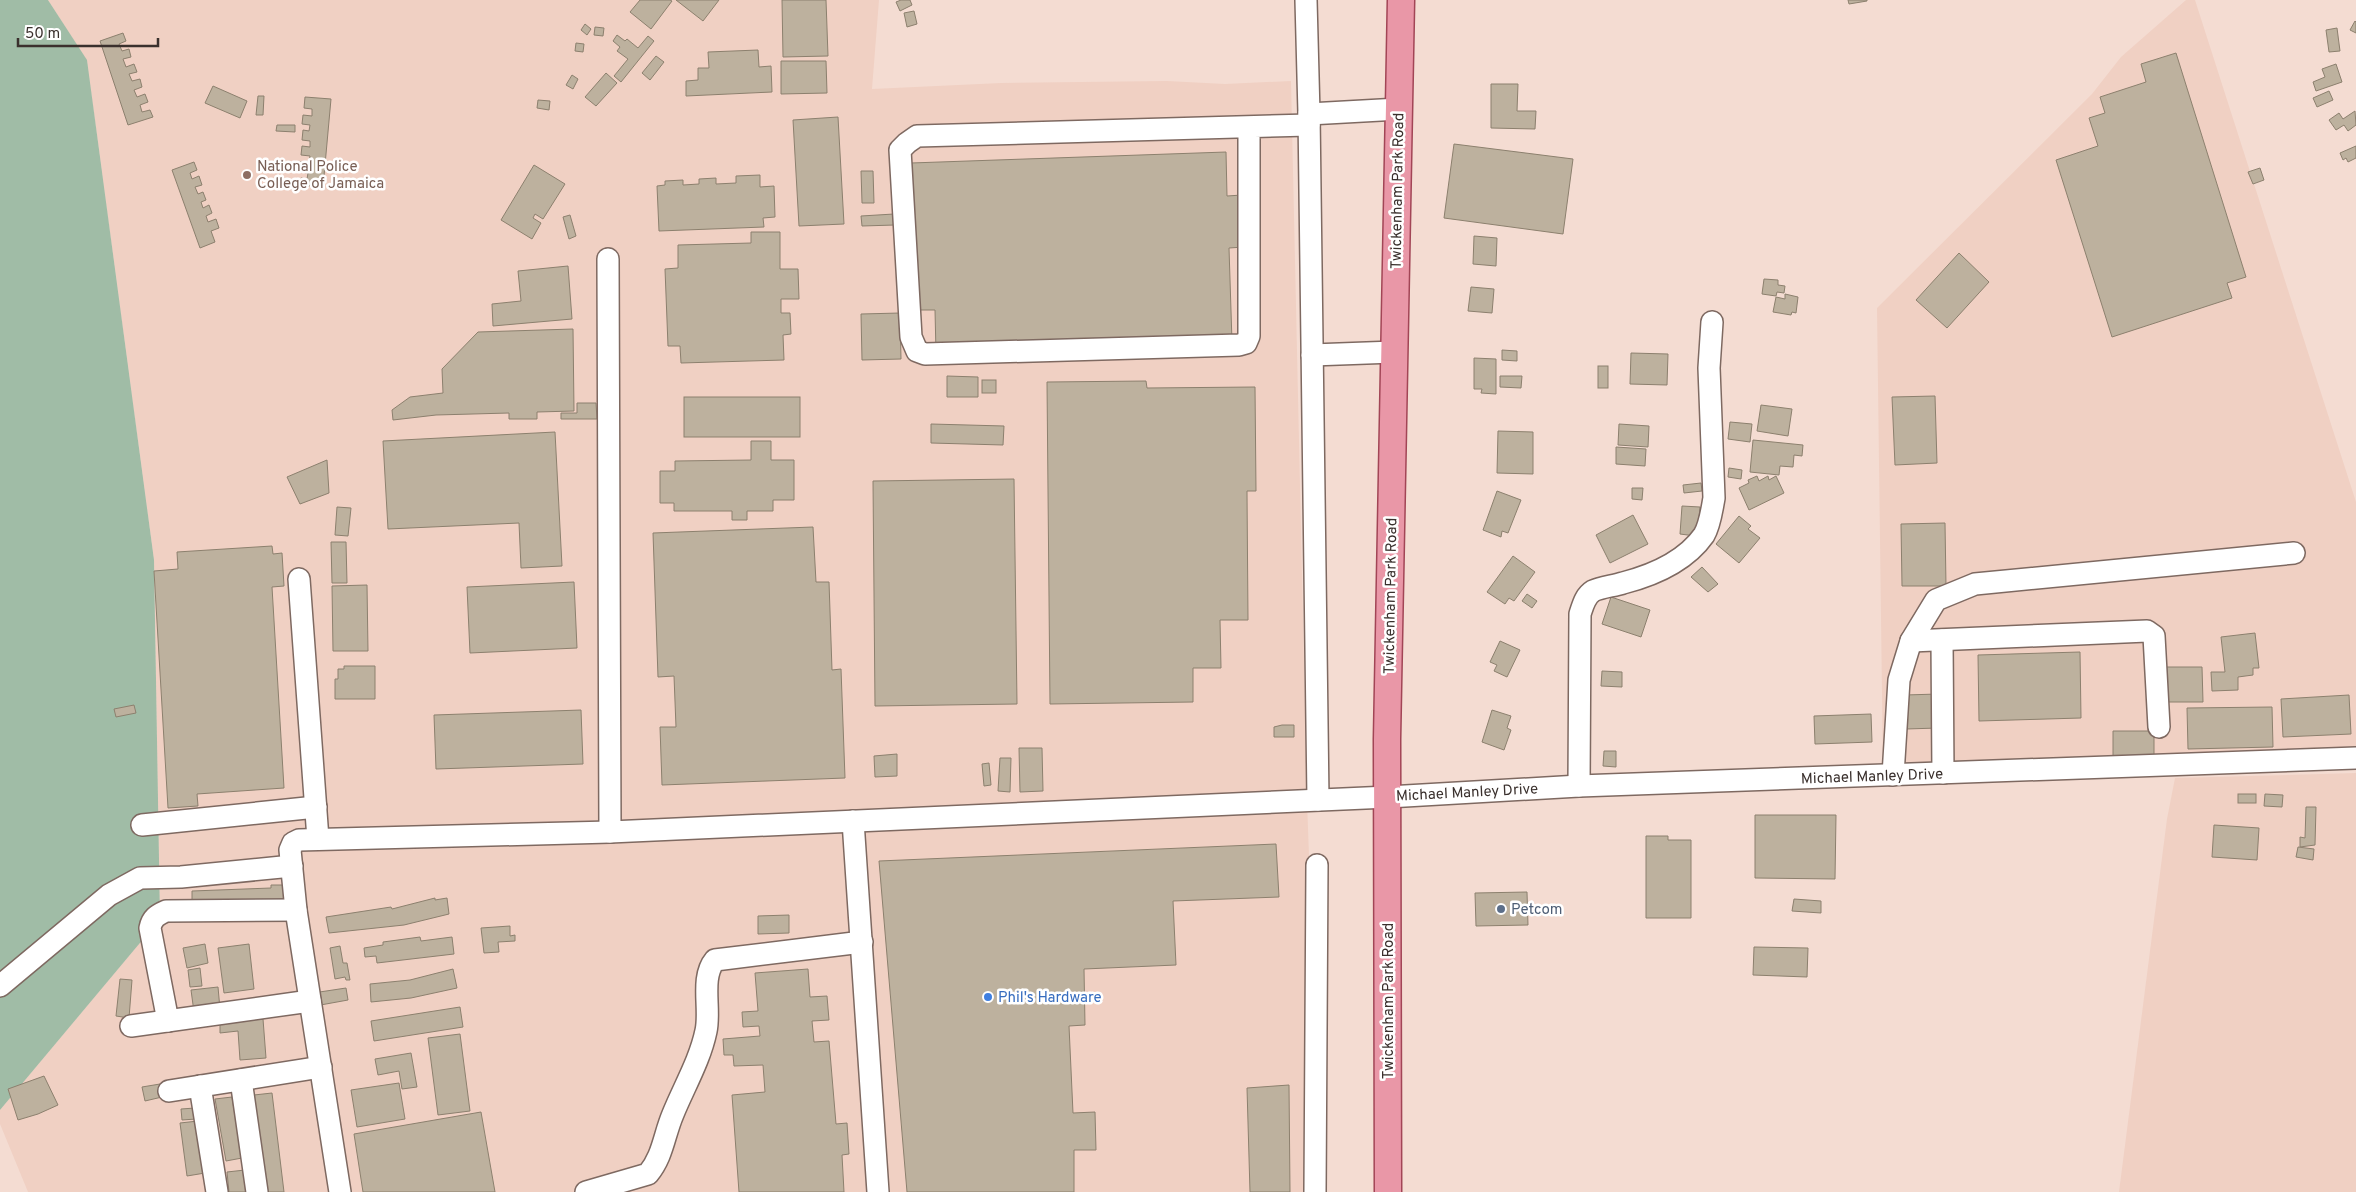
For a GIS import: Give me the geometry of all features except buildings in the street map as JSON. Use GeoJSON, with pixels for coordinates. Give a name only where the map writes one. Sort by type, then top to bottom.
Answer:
{"type":"FeatureCollection","features":[{"type":"Feature","properties":{"kind":"main road","name":"Twickenham Park Road"},"geometry":{"type":"LineString","coordinates":[[1388,1192],[1388,797],[1401,0]]}},
{"type":"Feature","properties":{"kind":"street"},"geometry":{"type":"LineString","coordinates":[[1306,0],[1310,120],[1318,800]]}},
{"type":"Feature","properties":{"kind":"street"},"geometry":{"type":"LineString","coordinates":[[1249,126],[1249,336],[1246,343],[1239,345],[925,354],[917,351],[911,337],[900,150],[917,136],[1249,126],[1399,109]]}},
{"type":"Feature","properties":{"kind":"street"},"geometry":{"type":"LineString","coordinates":[[608,259],[610,832]]}},
{"type":"Feature","properties":{"kind":"street"},"geometry":{"type":"LineString","coordinates":[[1579,786],[1580,614],[1584,600],[1594,591],[1635,580],[1671,566],[1705,534],[1710,518],[1714,498],[1710,368],[1712,322]]}},
{"type":"Feature","properties":{"kind":"street"},"geometry":{"type":"LineString","coordinates":[[1312,355],[1394,352]]}},
{"type":"Feature","properties":{"kind":"street"},"geometry":{"type":"LineString","coordinates":[[1893,775],[1899,680],[1911,642],[1936,600],[1975,584],[2294,553]]}},
{"type":"Feature","properties":{"kind":"street"},"geometry":{"type":"LineString","coordinates":[[299,579],[318,839]]}},
{"type":"Feature","properties":{"kind":"street"},"geometry":{"type":"LineString","coordinates":[[1911,642],[2147,631],[2154,636],[2159,727]]}},
{"type":"Feature","properties":{"kind":"street"},"geometry":{"type":"LineString","coordinates":[[1942,640],[1943,773]]}},
{"type":"Feature","properties":{"kind":"street","name":"Michael Manley Drive"},"geometry":{"type":"LineString","coordinates":[[292,866],[290,850],[293,843],[299,840],[318,839],[610,832],[1388,797],[1579,786],[2356,758]]}},
{"type":"Feature","properties":{"kind":"street"},"geometry":{"type":"LineString","coordinates":[[142,825],[316,807]]}},
{"type":"Feature","properties":{"kind":"street"},"geometry":{"type":"LineString","coordinates":[[853,821],[878,1192]]}},
{"type":"Feature","properties":{"kind":"street"},"geometry":{"type":"LineString","coordinates":[[1315,1192],[1317,865]]}},
{"type":"Feature","properties":{"kind":"street"},"geometry":{"type":"LineString","coordinates":[[0,986],[108,895],[140,878],[181,877],[292,866],[296,910],[340,1192]]}},
{"type":"Feature","properties":{"kind":"street"},"geometry":{"type":"LineString","coordinates":[[168,1021],[150,928],[152,921],[158,915],[166,911],[296,910]]}},
{"type":"Feature","properties":{"kind":"street"},"geometry":{"type":"LineString","coordinates":[[586,1192],[648,1174],[655,1166],[663,1149],[669,1123],[706,1033],[709,1005],[708,973],[715,960],[862,942]]}},
{"type":"Feature","properties":{"kind":"street"},"geometry":{"type":"LineString","coordinates":[[130,1026],[310,1001]]}},
{"type":"Feature","properties":{"kind":"street"},"geometry":{"type":"LineString","coordinates":[[169,1091],[321,1067]]}},
{"type":"Feature","properties":{"kind":"street"},"geometry":{"type":"LineString","coordinates":[[241,1080],[258,1192]]}},
{"type":"Feature","properties":{"kind":"street"},"geometry":{"type":"LineString","coordinates":[[200,1086],[217,1192]]}},
{"type":"Feature","properties":{"kind":"shaded area"},"geometry":{"type":"Polygon","coordinates":[[[48,0],[879,0],[872,89],[1001,83],[1167,81],[1225,84],[1291,81],[1307,800],[1321,1192],[28,1192],[0,1124],[0,1110],[160,919],[154,560],[87,61],[48,0]]]}},
{"type":"Feature","properties":{"kind":"shaded area"},"geometry":{"type":"Polygon","coordinates":[[[2186,0],[2195,0],[2356,502],[2356,754],[1883,771],[1877,308],[2092,94],[2121,57],[2186,0]]]}},
{"type":"Feature","properties":{"kind":"shaded area"},"geometry":{"type":"Polygon","coordinates":[[[2356,773],[2356,1192],[2119,1192],[2167,819],[2175,778],[2356,773]]]}},
{"type":"Feature","properties":{"kind":"green space"},"geometry":{"type":"Polygon","coordinates":[[[0,0],[48,0],[87,60],[154,560],[160,919],[0,1110],[0,0]]]}},
{"type":"Feature","properties":{"kind":"place","name":"National Police College of Jamaica"},"geometry":{"type":"Point","coordinates":[247,175]}},
{"type":"Feature","properties":{"kind":"place","name":"Petcom"},"geometry":{"type":"Point","coordinates":[1501,909]}},
{"type":"Feature","properties":{"kind":"place","name":"Phil's Hardware"},"geometry":{"type":"Point","coordinates":[988,997]}}]}
